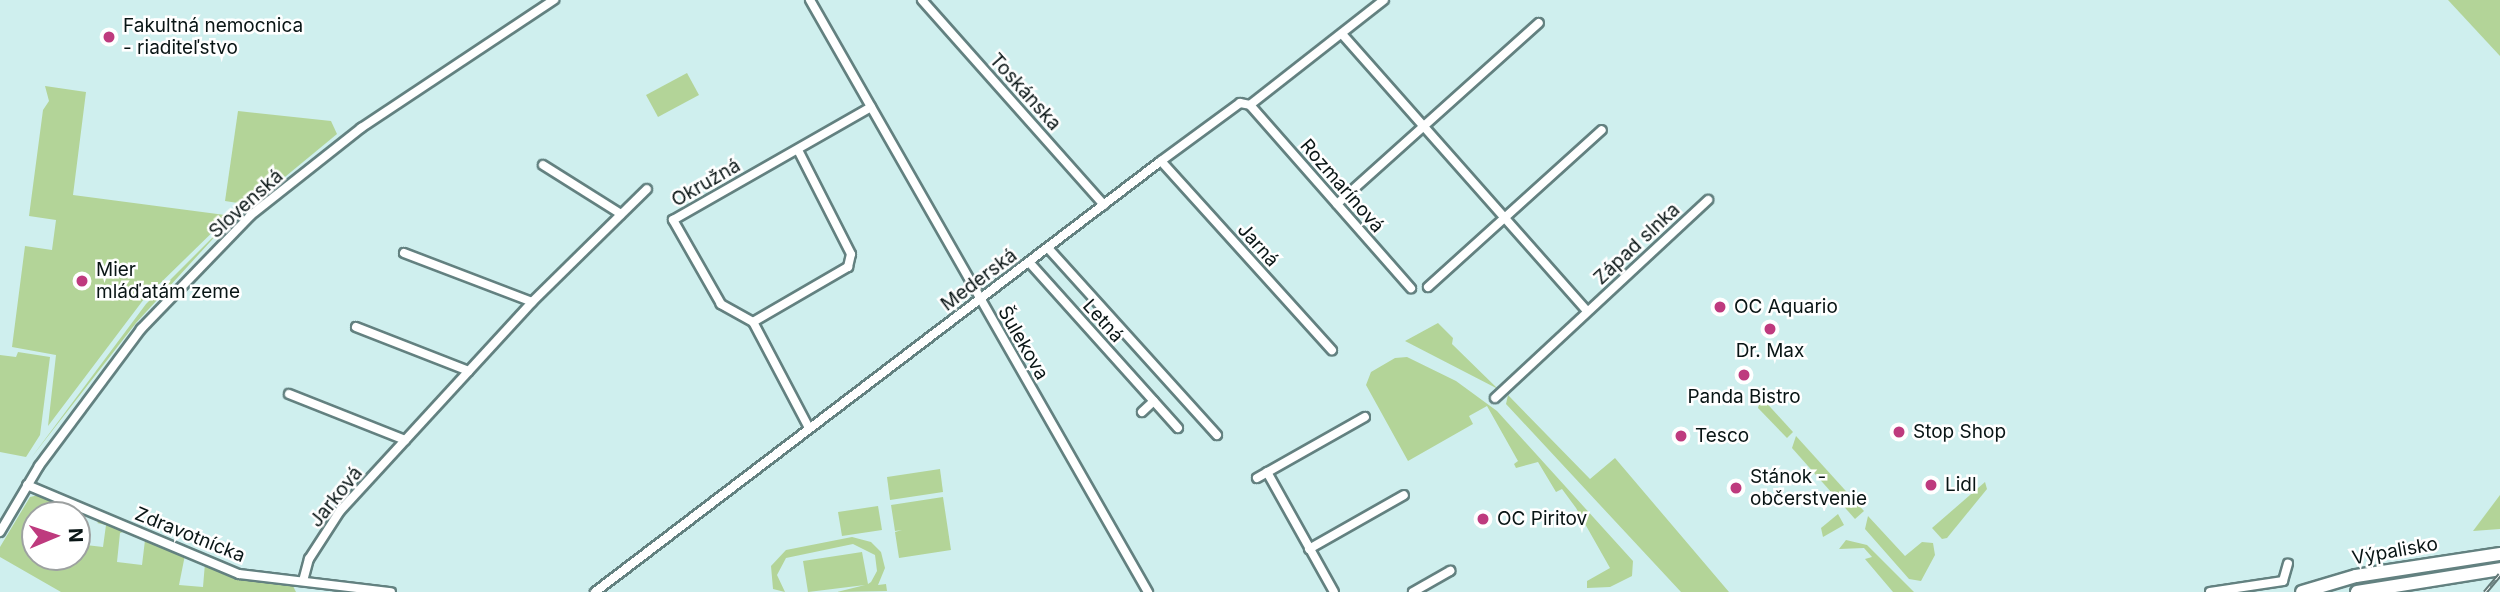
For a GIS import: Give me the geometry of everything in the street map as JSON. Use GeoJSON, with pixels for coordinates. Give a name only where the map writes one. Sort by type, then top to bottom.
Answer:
{"type":"FeatureCollection","features":[{"type":"Feature","properties":{"kind":"main road","name":"Výpalisko"},"geometry":{"type":"LineString","coordinates":[[2302,592],[2356,576],[2498,554]]}},
{"type":"Feature","properties":{"kind":"main road","name":"Výpalisko"},"geometry":{"type":"LineString","coordinates":[[2357,592],[2498,570]]}},
{"type":"Feature","properties":{"kind":"street","name":"Slovenská"},"geometry":{"type":"LineString","coordinates":[[0,532],[27,485],[141,329],[250,216],[361,128],[554,0]]}},
{"type":"Feature","properties":{"kind":"street","name":"Šulekova"},"geometry":{"type":"LineString","coordinates":[[810,0],[1148,592]]}},
{"type":"Feature","properties":{"kind":"street","name":"Toskánska"},"geometry":{"type":"LineString","coordinates":[[922,0],[1104,205]]}},
{"type":"Feature","properties":{"kind":"street","name":"Mederská"},"geometry":{"type":"LineString","coordinates":[[595,592],[1161,161],[1240,103],[1250,105],[1384,0]]}},
{"type":"Feature","properties":{"kind":"street"},"geometry":{"type":"LineString","coordinates":[[1337,204],[1539,23]]}},
{"type":"Feature","properties":{"kind":"street","name":"Západ slnka"},"geometry":{"type":"LineString","coordinates":[[1342,34],[1422,128],[1587,311]]}},
{"type":"Feature","properties":{"kind":"street","name":"Rozmarínová"},"geometry":{"type":"LineString","coordinates":[[1250,105],[1411,288]]}},
{"type":"Feature","properties":{"kind":"street","name":"Okružná"},"geometry":{"type":"LineString","coordinates":[[753,322],[721,304],[673,220],[871,107]]}},
{"type":"Feature","properties":{"kind":"street"},"geometry":{"type":"LineString","coordinates":[[1428,287],[1602,130]]}},
{"type":"Feature","properties":{"kind":"street"},"geometry":{"type":"LineString","coordinates":[[798,150],[851,254],[848,267],[753,322],[809,428]]}},
{"type":"Feature","properties":{"kind":"street","name":"Jarná"},"geometry":{"type":"LineString","coordinates":[[1161,161],[1332,350]]}},
{"type":"Feature","properties":{"kind":"street"},"geometry":{"type":"LineString","coordinates":[[543,165],[621,214]]}},
{"type":"Feature","properties":{"kind":"street","name":"Jarková"},"geometry":{"type":"LineString","coordinates":[[303,580],[309,559],[340,511],[532,302],[647,189]]}},
{"type":"Feature","properties":{"kind":"street","name":"Západ slnka"},"geometry":{"type":"LineString","coordinates":[[1495,398],[1708,200]]}},
{"type":"Feature","properties":{"kind":"street"},"geometry":{"type":"LineString","coordinates":[[1048,248],[1217,435]]}},
{"type":"Feature","properties":{"kind":"street"},"geometry":{"type":"LineString","coordinates":[[404,253],[532,302]]}},
{"type":"Feature","properties":{"kind":"street","name":"Letná"},"geometry":{"type":"LineString","coordinates":[[1029,262],[1178,428]]}},
{"type":"Feature","properties":{"kind":"street"},"geometry":{"type":"LineString","coordinates":[[356,327],[469,371]]}},
{"type":"Feature","properties":{"kind":"street"},"geometry":{"type":"LineString","coordinates":[[289,394],[405,440]]}},
{"type":"Feature","properties":{"kind":"street"},"geometry":{"type":"LineString","coordinates":[[1142,412],[1154,401]]}},
{"type":"Feature","properties":{"kind":"street"},"geometry":{"type":"LineString","coordinates":[[1257,478],[1364,416]]}},
{"type":"Feature","properties":{"kind":"street"},"geometry":{"type":"LineString","coordinates":[[1267,472],[1334,592]]}},
{"type":"Feature","properties":{"kind":"street","name":"Zdravotnícka"},"geometry":{"type":"LineString","coordinates":[[27,485],[239,574],[391,592]]}},
{"type":"Feature","properties":{"kind":"street"},"geometry":{"type":"LineString","coordinates":[[1310,549],[1404,495]]}},
{"type":"Feature","properties":{"kind":"street"},"geometry":{"type":"LineString","coordinates":[[2210,592],[2283,581],[2288,564]]}},
{"type":"Feature","properties":{"kind":"street"},"geometry":{"type":"LineString","coordinates":[[1413,592],[1450,571]]}},
{"type":"Feature","properties":{"kind":"green space"},"geometry":{"type":"Polygon","coordinates":[[[2448,0],[2500,0],[2500,56],[2448,0]]]}},
{"type":"Feature","properties":{"kind":"green space"},"geometry":{"type":"Polygon","coordinates":[[[687,73],[699,95],[658,117],[646,95],[687,73]]]}},
{"type":"Feature","properties":{"kind":"green space"},"geometry":{"type":"Polygon","coordinates":[[[45,86],[86,92],[73,195],[225,215],[226,219],[144,299],[48,426],[56,355],[12,347],[25,246],[52,250],[56,220],[29,216],[43,110],[49,101],[45,86]]]}},
{"type":"Feature","properties":{"kind":"green space"},"geometry":{"type":"Polygon","coordinates":[[[238,111],[331,121],[337,134],[251,205],[225,201],[238,111]]]}},
{"type":"Feature","properties":{"kind":"green space"},"geometry":{"type":"Polygon","coordinates":[[[231,219],[136,323],[31,458],[146,304],[231,219]]]}},
{"type":"Feature","properties":{"kind":"green space"},"geometry":{"type":"Polygon","coordinates":[[[1438,323],[1453,338],[1452,344],[1498,389],[1405,341],[1438,323]]]}},
{"type":"Feature","properties":{"kind":"green space"},"geometry":{"type":"Polygon","coordinates":[[[18,352],[50,357],[40,435],[26,457],[0,452],[0,355],[16,357],[18,352]]]}},
{"type":"Feature","properties":{"kind":"green space"},"geometry":{"type":"Polygon","coordinates":[[[1407,357],[1456,381],[1497,411],[1633,561],[1632,576],[1610,587],[1587,588],[1587,581],[1610,568],[1576,508],[1562,489],[1556,492],[1538,462],[1516,468],[1514,464],[1518,461],[1487,406],[1469,416],[1473,424],[1408,461],[1366,385],[1371,372],[1395,358],[1407,357]]]}},
{"type":"Feature","properties":{"kind":"green space"},"geometry":{"type":"Polygon","coordinates":[[[1508,395],[1590,479],[1615,458],[1729,592],[1681,592],[1506,404],[1508,395]]]}},
{"type":"Feature","properties":{"kind":"green space"},"geometry":{"type":"Polygon","coordinates":[[[1761,397],[1793,432],[1787,438],[1758,408],[1761,397]]]}},
{"type":"Feature","properties":{"kind":"green space"},"geometry":{"type":"Polygon","coordinates":[[[1796,436],[1864,511],[1855,519],[1792,448],[1796,436]]]}},
{"type":"Feature","properties":{"kind":"green space"},"geometry":{"type":"Polygon","coordinates":[[[940,469],[943,492],[890,500],[887,477],[940,469]]]}},
{"type":"Feature","properties":{"kind":"green space"},"geometry":{"type":"Polygon","coordinates":[[[1985,482],[1987,489],[1947,538],[1942,539],[1932,528],[1985,482]]]}},
{"type":"Feature","properties":{"kind":"green space"},"geometry":{"type":"Polygon","coordinates":[[[39,495],[54,501],[28,501],[30,497],[39,495]]]}},
{"type":"Feature","properties":{"kind":"green space"},"geometry":{"type":"Polygon","coordinates":[[[2500,495],[2500,529],[2473,531],[2500,495]]]}},
{"type":"Feature","properties":{"kind":"green space"},"geometry":{"type":"Polygon","coordinates":[[[943,497],[951,550],[899,558],[895,532],[902,530],[895,531],[891,505],[943,497]]]}},
{"type":"Feature","properties":{"kind":"green space"},"geometry":{"type":"Polygon","coordinates":[[[878,506],[882,530],[842,536],[838,512],[878,506]]]}},
{"type":"Feature","properties":{"kind":"green space"},"geometry":{"type":"Polygon","coordinates":[[[21,512],[21,569],[0,557],[0,547],[21,512]]]}},
{"type":"Feature","properties":{"kind":"green space"},"geometry":{"type":"Polygon","coordinates":[[[1838,514],[1844,525],[1823,537],[1821,528],[1838,514]]]}},
{"type":"Feature","properties":{"kind":"green space"},"geometry":{"type":"Polygon","coordinates":[[[1868,516],[1905,556],[1922,542],[1933,543],[1935,555],[1921,581],[1909,579],[1865,529],[1868,516]]]}},
{"type":"Feature","properties":{"kind":"green space"},"geometry":{"type":"Polygon","coordinates":[[[101,520],[126,531],[120,533],[117,562],[142,565],[145,540],[185,555],[179,585],[203,587],[205,563],[292,584],[296,592],[61,592],[24,571],[91,571],[91,546],[103,547],[106,525],[97,523],[101,520]]]}},
{"type":"Feature","properties":{"kind":"green space"},"geometry":{"type":"Polygon","coordinates":[[[852,537],[871,542],[881,552],[885,568],[878,585],[886,584],[887,591],[837,592],[865,585],[808,592],[803,561],[862,552],[868,584],[871,582],[877,571],[875,555],[853,544],[786,558],[777,575],[785,592],[773,589],[771,566],[786,550],[852,537]]]}},
{"type":"Feature","properties":{"kind":"green space"},"geometry":{"type":"Polygon","coordinates":[[[1846,540],[1867,545],[1914,592],[1893,592],[1865,559],[1872,557],[1864,548],[1839,549],[1846,540]]]}},
{"type":"Feature","properties":{"kind":"railway"},"geometry":{"type":"LineString","coordinates":[[2485,592],[2500,574]]}},
{"type":"Feature","properties":{"kind":"place","name":"Fakultná nemocnica - riaditeľstvo"},"geometry":{"type":"Point","coordinates":[109,37]}},
{"type":"Feature","properties":{"kind":"place","name":"Mier mláďatám zeme"},"geometry":{"type":"Point","coordinates":[82,281]}},
{"type":"Feature","properties":{"kind":"place","name":"OC Aquario"},"geometry":{"type":"Point","coordinates":[1720,307]}},
{"type":"Feature","properties":{"kind":"place","name":"Dr. Max"},"geometry":{"type":"Point","coordinates":[1770,329]}},
{"type":"Feature","properties":{"kind":"place","name":"Panda Bistro"},"geometry":{"type":"Point","coordinates":[1744,375]}},
{"type":"Feature","properties":{"kind":"place","name":"Stop Shop"},"geometry":{"type":"Point","coordinates":[1899,432]}},
{"type":"Feature","properties":{"kind":"place","name":"Tesco"},"geometry":{"type":"Point","coordinates":[1681,436]}},
{"type":"Feature","properties":{"kind":"place","name":"Lidl"},"geometry":{"type":"Point","coordinates":[1931,485]}},
{"type":"Feature","properties":{"kind":"place","name":"Stánok - občerstvenie"},"geometry":{"type":"Point","coordinates":[1736,488]}},
{"type":"Feature","properties":{"kind":"place","name":"OC Piritov"},"geometry":{"type":"Point","coordinates":[1483,519]}}]}
